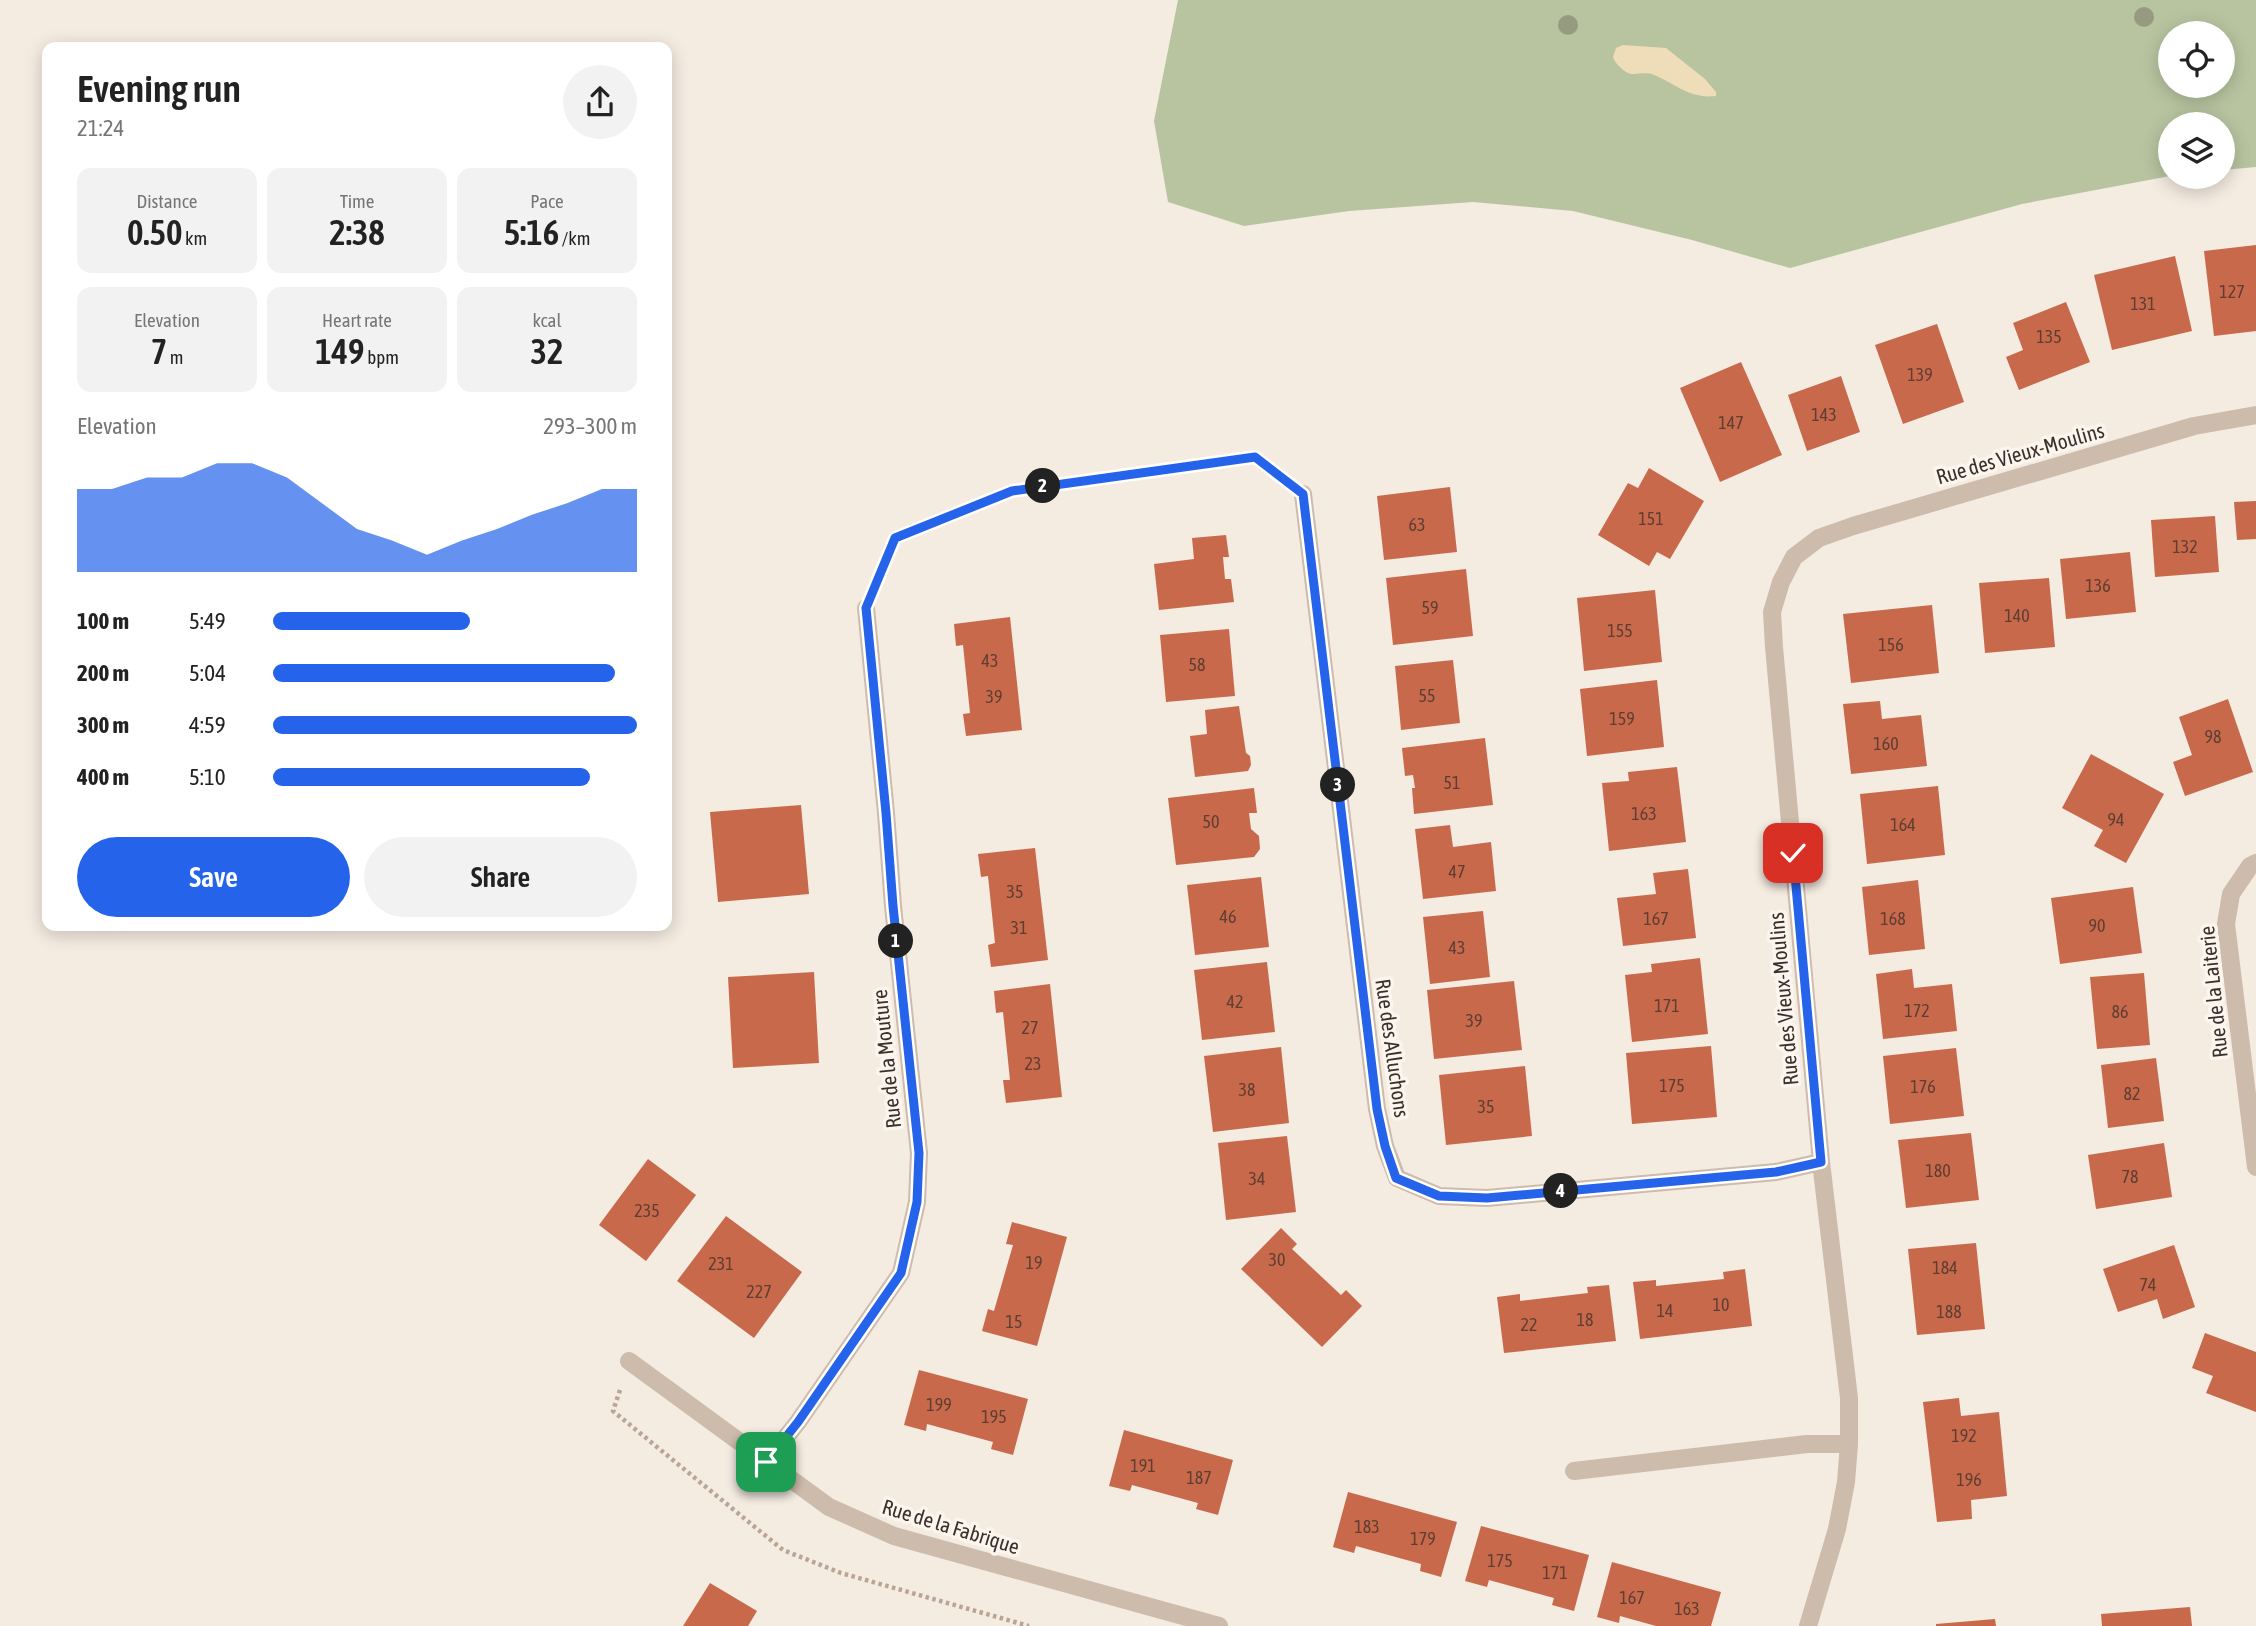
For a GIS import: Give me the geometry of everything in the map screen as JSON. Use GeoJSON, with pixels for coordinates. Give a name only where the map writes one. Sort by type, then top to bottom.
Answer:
{"type":"FeatureCollection","features":[{"type":"Feature","properties":{"kind":"street","name":"Rue des Vieux-Moulins"},"geometry":{"type":"LineString","coordinates":[[1808,1626],[1837,1529],[1846,1482],[1849,1398],[1821,1162],[1772,612],[1781,582],[1794,557],[1819,538],[1853,526],[2194,426],[2256,415]]}},
{"type":"Feature","properties":{"kind":"street","name":"Rue des Alluchons"},"geometry":{"type":"LineString","coordinates":[[1303,494],[1377,1109],[1385,1146],[1396,1178],[1439,1196],[1487,1198],[1776,1172],[1821,1162]]}},
{"type":"Feature","properties":{"kind":"street","name":"Rue de la Mouture"},"geometry":{"type":"LineString","coordinates":[[766,1462],[798,1422],[901,1273],[917,1202],[919,1153],[866,608]]}},
{"type":"Feature","properties":{"kind":"street","name":"Rue de la Laiterie"},"geometry":{"type":"LineString","coordinates":[[2256,863],[2250,866],[2231,894],[2226,924],[2256,1167]]}},
{"type":"Feature","properties":{"kind":"street","name":"Rue de la Fabrique"},"geometry":{"type":"LineString","coordinates":[[629,1361],[829,1507],[894,1536],[1219,1626]]}},
{"type":"Feature","properties":{"kind":"street"},"geometry":{"type":"LineString","coordinates":[[1574,1471],[1807,1444],[1849,1444]]}},
{"type":"Feature","properties":{"kind":"path"},"geometry":{"type":"LineString","coordinates":[[866,608],[895,538],[1012,491],[1255,457],[1303,494]]}},
{"type":"Feature","properties":{"kind":"path"},"geometry":{"type":"LineString","coordinates":[[629,1361],[613,1411],[783,1550],[841,1573],[1029,1626]]}},
{"type":"Feature","properties":{"kind":"green space"},"geometry":{"type":"Polygon","coordinates":[[[1178,0],[2256,0],[2256,167],[2235,169],[2235,112],[2158,112],[2158,178],[2022,204],[1790,268],[1692,240],[1573,211],[1473,202],[1349,211],[1244,226],[1168,202],[1154,121],[1178,0]]]}},
{"type":"Feature","properties":{"kind":"sand"},"geometry":{"type":"Polygon","coordinates":[[[1623,45],[1666,48],[1705,79],[1716,92],[1716,96],[1690,93],[1651,74],[1628,73],[1613,57],[1616,48],[1623,45]]]}},
{"type":"Feature","properties":{"kind":"building"},"geometry":{"type":"Polygon","coordinates":[[[2256,245],[2256,331],[2214,336],[2204,251],[2256,245]]]}},
{"type":"Feature","properties":{"kind":"building"},"geometry":{"type":"Polygon","coordinates":[[[2175,256],[2192,331],[2112,350],[2094,275],[2175,256]]]}},
{"type":"Feature","properties":{"kind":"building"},"geometry":{"type":"Polygon","coordinates":[[[2066,302],[2090,362],[2019,390],[2006,357],[2023,350],[2013,323],[2066,302]]]}},
{"type":"Feature","properties":{"kind":"building"},"geometry":{"type":"Polygon","coordinates":[[[1937,324],[1964,402],[1903,424],[1875,345],[1937,324]]]}},
{"type":"Feature","properties":{"kind":"building"},"geometry":{"type":"Polygon","coordinates":[[[1741,362],[1782,455],[1720,482],[1680,388],[1741,362]]]}},
{"type":"Feature","properties":{"kind":"building"},"geometry":{"type":"Polygon","coordinates":[[[1841,376],[1860,432],[1807,451],[1788,395],[1841,376]]]}},
{"type":"Feature","properties":{"kind":"building"},"geometry":{"type":"Polygon","coordinates":[[[1649,468],[1704,501],[1670,559],[1657,552],[1649,566],[1598,535],[1628,483],[1638,488],[1649,468]]]}},
{"type":"Feature","properties":{"kind":"building"},"geometry":{"type":"Polygon","coordinates":[[[1450,487],[1457,552],[1384,560],[1377,496],[1450,487]]]}},
{"type":"Feature","properties":{"kind":"building"},"geometry":{"type":"Polygon","coordinates":[[[2256,501],[2256,539],[2237,540],[2234,502],[2256,501]]]}},
{"type":"Feature","properties":{"kind":"building"},"geometry":{"type":"Polygon","coordinates":[[[2215,516],[2219,572],[2155,577],[2151,520],[2215,516]]]}},
{"type":"Feature","properties":{"kind":"building"},"geometry":{"type":"Polygon","coordinates":[[[1226,535],[1229,557],[1223,557],[1225,579],[1231,579],[1234,602],[1159,610],[1154,564],[1194,559],[1192,538],[1226,535]]]}},
{"type":"Feature","properties":{"kind":"building"},"geometry":{"type":"Polygon","coordinates":[[[2130,552],[2136,612],[2066,619],[2060,559],[2130,552]]]}},
{"type":"Feature","properties":{"kind":"building"},"geometry":{"type":"Polygon","coordinates":[[[1466,569],[1473,636],[1393,645],[1386,578],[1466,569]]]}},
{"type":"Feature","properties":{"kind":"building"},"geometry":{"type":"Polygon","coordinates":[[[2049,578],[2055,647],[1985,653],[1979,583],[2049,578]]]}},
{"type":"Feature","properties":{"kind":"building"},"geometry":{"type":"Polygon","coordinates":[[[1655,590],[1662,662],[1584,671],[1577,598],[1655,590]]]}},
{"type":"Feature","properties":{"kind":"building"},"geometry":{"type":"Polygon","coordinates":[[[1932,605],[1939,673],[1851,683],[1843,614],[1932,605]]]}},
{"type":"Feature","properties":{"kind":"building"},"geometry":{"type":"Polygon","coordinates":[[[1010,617],[1022,730],[966,736],[963,714],[970,713],[963,645],[956,646],[954,624],[1010,617]]]}},
{"type":"Feature","properties":{"kind":"building"},"geometry":{"type":"Polygon","coordinates":[[[1229,629],[1235,696],[1166,702],[1160,635],[1229,629]]]}},
{"type":"Feature","properties":{"kind":"building"},"geometry":{"type":"Polygon","coordinates":[[[1453,660],[1460,723],[1401,730],[1395,666],[1453,660]]]}},
{"type":"Feature","properties":{"kind":"building"},"geometry":{"type":"Polygon","coordinates":[[[1657,680],[1664,747],[1587,756],[1580,689],[1657,680]]]}},
{"type":"Feature","properties":{"kind":"building"},"geometry":{"type":"Polygon","coordinates":[[[2228,699],[2253,772],[2185,796],[2173,762],[2192,755],[2179,717],[2228,699]]]}},
{"type":"Feature","properties":{"kind":"building"},"geometry":{"type":"Polygon","coordinates":[[[1880,701],[1882,719],[1921,715],[1927,766],[1851,774],[1843,704],[1880,701]]]}},
{"type":"Feature","properties":{"kind":"building"},"geometry":{"type":"Polygon","coordinates":[[[1239,706],[1246,753],[1250,756],[1251,765],[1248,771],[1195,777],[1190,736],[1207,734],[1205,710],[1239,706]]]}},
{"type":"Feature","properties":{"kind":"building"},"geometry":{"type":"Polygon","coordinates":[[[1485,738],[1493,805],[1414,814],[1413,775],[1405,776],[1402,748],[1485,738]]]}},
{"type":"Feature","properties":{"kind":"building"},"geometry":{"type":"Polygon","coordinates":[[[2091,754],[2164,794],[2126,863],[2094,846],[2103,830],[2062,808],[2091,754]]]}},
{"type":"Feature","properties":{"kind":"building"},"geometry":{"type":"Polygon","coordinates":[[[1677,767],[1686,842],[1609,851],[1602,783],[1629,781],[1628,772],[1677,767]]]}},
{"type":"Feature","properties":{"kind":"building"},"geometry":{"type":"Polygon","coordinates":[[[1938,786],[1945,855],[1867,864],[1860,794],[1938,786]]]}},
{"type":"Feature","properties":{"kind":"building"},"geometry":{"type":"Polygon","coordinates":[[[1254,788],[1257,813],[1249,813],[1251,829],[1259,836],[1260,849],[1254,857],[1176,865],[1168,798],[1254,788]]]}},
{"type":"Feature","properties":{"kind":"building"},"geometry":{"type":"Polygon","coordinates":[[[801,805],[809,894],[718,902],[710,812],[801,805]]]}},
{"type":"Feature","properties":{"kind":"building"},"geometry":{"type":"Polygon","coordinates":[[[1450,825],[1453,847],[1491,842],[1496,891],[1423,899],[1415,829],[1450,825]]]}},
{"type":"Feature","properties":{"kind":"building"},"geometry":{"type":"Polygon","coordinates":[[[1035,848],[1048,960],[991,967],[988,945],[995,943],[988,876],[981,877],[978,854],[1035,848]]]}},
{"type":"Feature","properties":{"kind":"building"},"geometry":{"type":"Polygon","coordinates":[[[1688,869],[1696,938],[1623,946],[1617,898],[1656,894],[1653,873],[1688,869]]]}},
{"type":"Feature","properties":{"kind":"building"},"geometry":{"type":"Polygon","coordinates":[[[1261,877],[1269,947],[1195,955],[1187,885],[1261,877]]]}},
{"type":"Feature","properties":{"kind":"building"},"geometry":{"type":"Polygon","coordinates":[[[1918,880],[1925,949],[1869,955],[1862,887],[1918,880]]]}},
{"type":"Feature","properties":{"kind":"building"},"geometry":{"type":"Polygon","coordinates":[[[2133,887],[2142,953],[2060,964],[2051,898],[2133,887]]]}},
{"type":"Feature","properties":{"kind":"building"},"geometry":{"type":"Polygon","coordinates":[[[1483,911],[1490,977],[1430,984],[1423,917],[1483,911]]]}},
{"type":"Feature","properties":{"kind":"building"},"geometry":{"type":"Polygon","coordinates":[[[1700,958],[1708,1034],[1632,1042],[1625,975],[1652,972],[1651,964],[1700,958]]]}},
{"type":"Feature","properties":{"kind":"building"},"geometry":{"type":"Polygon","coordinates":[[[1267,962],[1275,1032],[1202,1040],[1194,970],[1267,962]]]}},
{"type":"Feature","properties":{"kind":"building"},"geometry":{"type":"Polygon","coordinates":[[[1912,969],[1914,988],[1952,984],[1957,1031],[1883,1039],[1876,974],[1912,969]]]}},
{"type":"Feature","properties":{"kind":"building"},"geometry":{"type":"Polygon","coordinates":[[[814,972],[819,1063],[733,1068],[728,977],[814,972]]]}},
{"type":"Feature","properties":{"kind":"building"},"geometry":{"type":"Polygon","coordinates":[[[2144,973],[2150,1045],[2097,1049],[2090,977],[2144,973]]]}},
{"type":"Feature","properties":{"kind":"building"},"geometry":{"type":"Polygon","coordinates":[[[1514,981],[1522,1050],[1434,1059],[1427,990],[1514,981]]]}},
{"type":"Feature","properties":{"kind":"building"},"geometry":{"type":"Polygon","coordinates":[[[1050,984],[1062,1097],[1006,1103],[1003,1080],[1010,1080],[1003,1012],[996,1013],[994,991],[1050,984]]]}},
{"type":"Feature","properties":{"kind":"building"},"geometry":{"type":"Polygon","coordinates":[[[1711,1046],[1717,1117],[1632,1124],[1626,1053],[1711,1046]]]}},
{"type":"Feature","properties":{"kind":"building"},"geometry":{"type":"Polygon","coordinates":[[[1281,1047],[1289,1123],[1213,1132],[1204,1056],[1281,1047]]]}},
{"type":"Feature","properties":{"kind":"building"},"geometry":{"type":"Polygon","coordinates":[[[1956,1048],[1964,1116],[1890,1124],[1883,1056],[1956,1048]]]}},
{"type":"Feature","properties":{"kind":"building"},"geometry":{"type":"Polygon","coordinates":[[[2156,1058],[2164,1121],[2108,1128],[2101,1065],[2156,1058]]]}},
{"type":"Feature","properties":{"kind":"building"},"geometry":{"type":"Polygon","coordinates":[[[1525,1066],[1532,1136],[1446,1145],[1439,1075],[1525,1066]]]}},
{"type":"Feature","properties":{"kind":"building"},"geometry":{"type":"Polygon","coordinates":[[[1971,1133],[1979,1200],[1906,1208],[1898,1140],[1971,1133]]]}},
{"type":"Feature","properties":{"kind":"building"},"geometry":{"type":"Polygon","coordinates":[[[1287,1136],[1296,1212],[1226,1220],[1218,1143],[1287,1136]]]}},
{"type":"Feature","properties":{"kind":"building"},"geometry":{"type":"Polygon","coordinates":[[[2164,1143],[2172,1197],[2096,1209],[2088,1155],[2164,1143]]]}},
{"type":"Feature","properties":{"kind":"building"},"geometry":{"type":"Polygon","coordinates":[[[648,1159],[696,1195],[646,1261],[599,1225],[648,1159]]]}},
{"type":"Feature","properties":{"kind":"building"},"geometry":{"type":"Polygon","coordinates":[[[726,1216],[802,1272],[754,1338],[677,1281],[726,1216]]]}},
{"type":"Feature","properties":{"kind":"building"},"geometry":{"type":"Polygon","coordinates":[[[1012,1222],[1067,1237],[1037,1346],[982,1331],[988,1309],[994,1311],[1013,1245],[1006,1244],[1012,1222]]]}},
{"type":"Feature","properties":{"kind":"building"},"geometry":{"type":"Polygon","coordinates":[[[1281,1228],[1297,1244],[1292,1249],[1341,1295],[1346,1290],[1362,1306],[1322,1347],[1241,1269],[1281,1228]]]}},
{"type":"Feature","properties":{"kind":"building"},"geometry":{"type":"Polygon","coordinates":[[[1976,1243],[1985,1329],[1917,1335],[1908,1249],[1976,1243]]]}},
{"type":"Feature","properties":{"kind":"building"},"geometry":{"type":"Polygon","coordinates":[[[2174,1245],[2195,1307],[2163,1319],[2157,1299],[2118,1312],[2103,1269],[2174,1245]]]}},
{"type":"Feature","properties":{"kind":"building"},"geometry":{"type":"Polygon","coordinates":[[[1745,1269],[1752,1326],[1640,1339],[1633,1282],[1656,1280],[1656,1286],[1724,1279],[1723,1272],[1745,1269]]]}},
{"type":"Feature","properties":{"kind":"building"},"geometry":{"type":"Polygon","coordinates":[[[1609,1285],[1616,1341],[1504,1353],[1497,1297],[1520,1294],[1520,1301],[1588,1293],[1587,1287],[1609,1285]]]}},
{"type":"Feature","properties":{"kind":"building"},"geometry":{"type":"Polygon","coordinates":[[[2205,1333],[2256,1352],[2256,1412],[2206,1393],[2213,1376],[2192,1368],[2205,1333]]]}},
{"type":"Feature","properties":{"kind":"building"},"geometry":{"type":"Polygon","coordinates":[[[919,1370],[1028,1399],[1013,1455],[991,1449],[993,1442],[927,1424],[926,1431],[904,1425],[919,1370]]]}},
{"type":"Feature","properties":{"kind":"building"},"geometry":{"type":"Polygon","coordinates":[[[1959,1398],[1961,1416],[1999,1412],[2007,1496],[1971,1500],[1972,1519],[1937,1522],[1923,1402],[1959,1398]]]}},
{"type":"Feature","properties":{"kind":"building"},"geometry":{"type":"Polygon","coordinates":[[[1124,1430],[1233,1460],[1218,1515],[1196,1509],[1198,1503],[1132,1485],[1130,1491],[1109,1486],[1124,1430]]]}},
{"type":"Feature","properties":{"kind":"building"},"geometry":{"type":"Polygon","coordinates":[[[1348,1492],[1457,1522],[1441,1577],[1420,1571],[1421,1564],[1356,1546],[1354,1553],[1333,1547],[1348,1492]]]}},
{"type":"Feature","properties":{"kind":"building"},"geometry":{"type":"Polygon","coordinates":[[[1481,1526],[1589,1555],[1574,1611],[1552,1605],[1554,1598],[1489,1580],[1487,1587],[1465,1581],[1481,1526]]]}},
{"type":"Feature","properties":{"kind":"building"},"geometry":{"type":"Polygon","coordinates":[[[1612,1562],[1721,1592],[1711,1626],[1656,1626],[1620,1616],[1619,1623],[1597,1617],[1612,1562]]]}},
{"type":"Feature","properties":{"kind":"building"},"geometry":{"type":"Polygon","coordinates":[[[710,1583],[757,1611],[748,1626],[683,1626],[710,1583]]]}},
{"type":"Feature","properties":{"kind":"building"},"geometry":{"type":"Polygon","coordinates":[[[2190,1607],[2192,1626],[2102,1626],[2101,1614],[2190,1607]]]}},
{"type":"Feature","properties":{"kind":"building"},"geometry":{"type":"Polygon","coordinates":[[[1995,1619],[1996,1626],[1936,1626],[1936,1624],[1995,1619]]]}},
{"type":"Feature","properties":{"kind":"route"},"geometry":{"type":"LineString","coordinates":[[766,1462],[798,1422],[901,1273],[917,1202],[919,1153],[866,608],[895,538],[1012,491],[1255,457],[1303,494],[1377,1109],[1385,1146],[1396,1178],[1439,1196],[1487,1198],[1776,1172],[1821,1162],[1793,853]]}}]}
